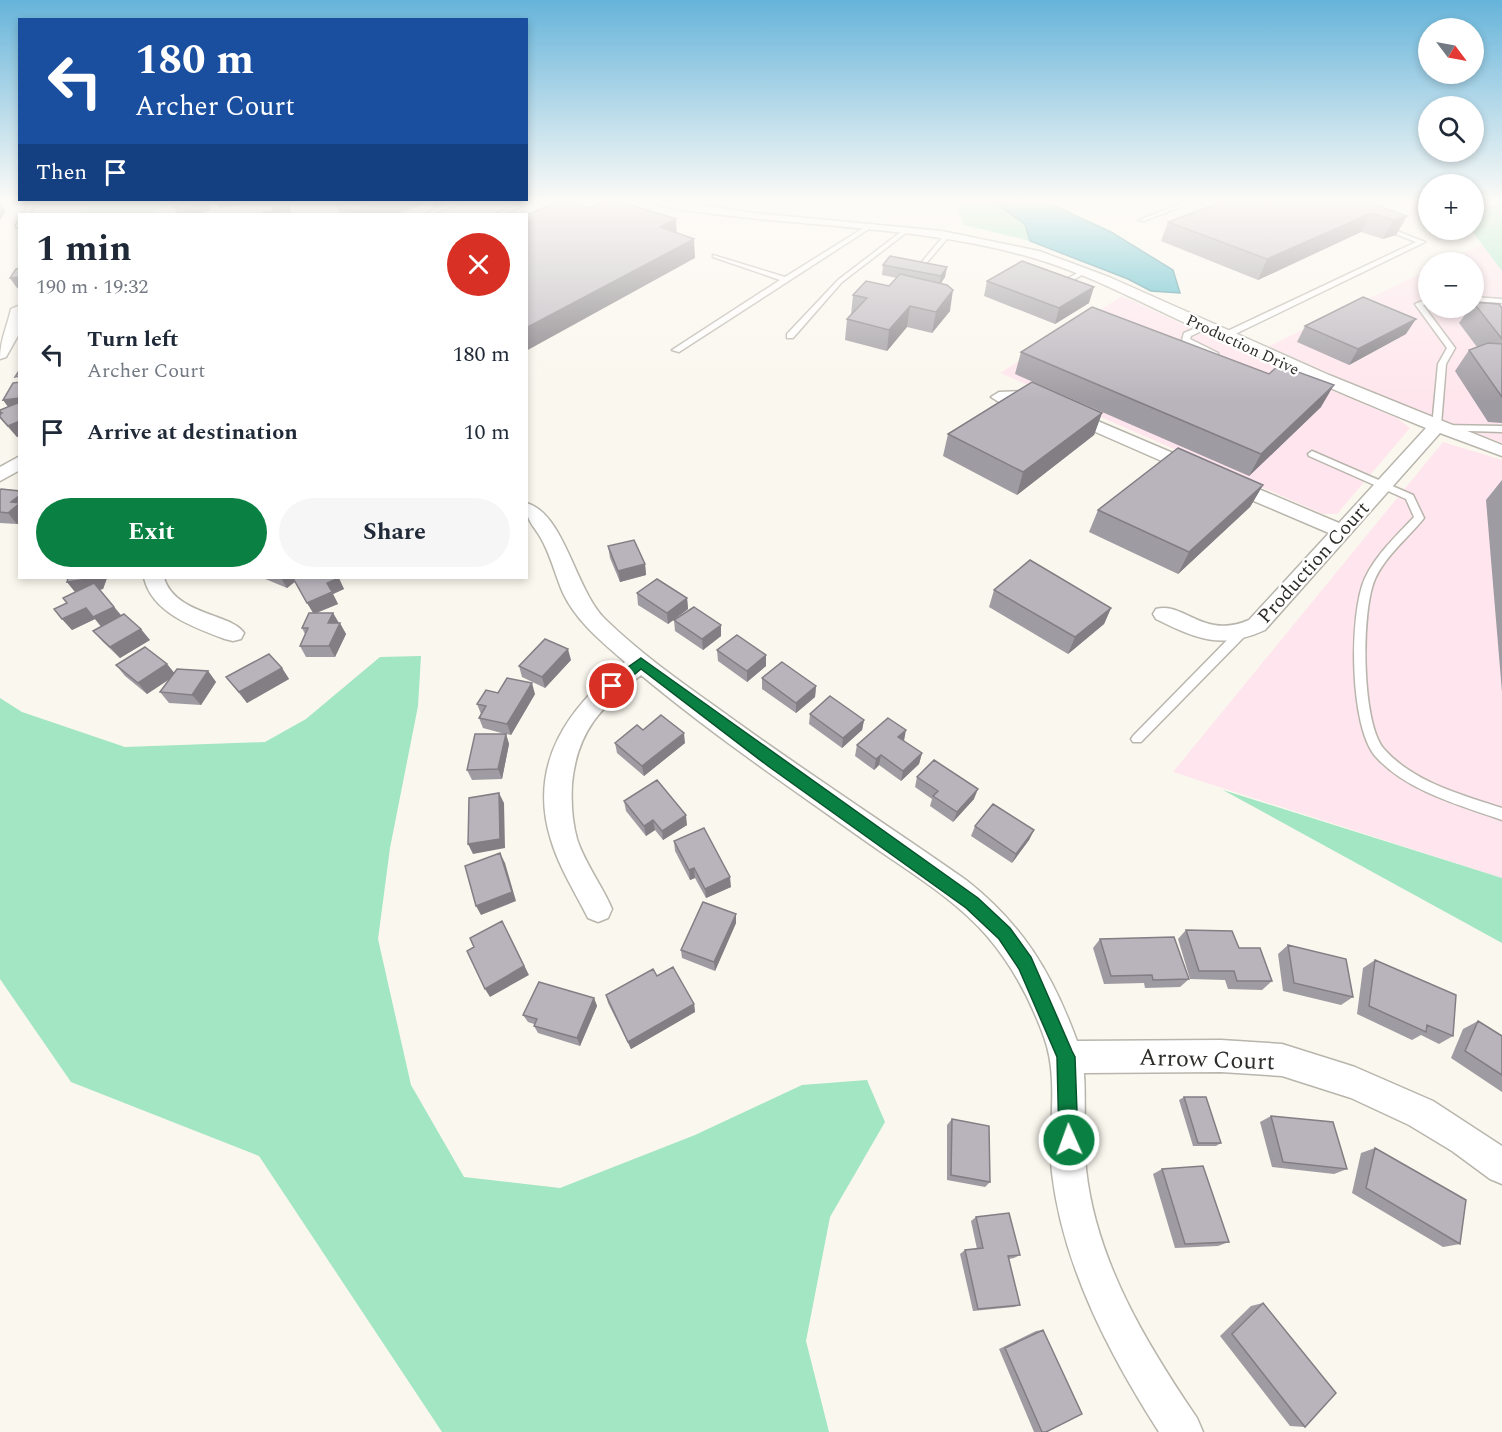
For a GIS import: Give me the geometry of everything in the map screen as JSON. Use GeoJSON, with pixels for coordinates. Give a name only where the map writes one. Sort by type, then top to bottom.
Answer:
{"type":"FeatureCollection","features":[{"type":"Feature","properties":{"kind":"street","name":"Production Drive"},"geometry":{"type":"LineString","coordinates":[[1078,269],[1325,381],[1436,427],[1502,451]]}},
{"type":"Feature","properties":{"kind":"street"},"geometry":{"type":"LineString","coordinates":[[0,354],[15,326],[18,309]]}},
{"type":"Feature","properties":{"kind":"street"},"geometry":{"type":"LineString","coordinates":[[999,397],[1027,396],[1341,531]]}},
{"type":"Feature","properties":{"kind":"street","name":"Production Court"},"geometry":{"type":"LineString","coordinates":[[1164,614],[1206,632],[1240,634],[1257,625],[1436,427]]}},
{"type":"Feature","properties":{"kind":"street"},"geometry":{"type":"LineString","coordinates":[[528,511],[557,543],[572,590],[582,608],[596,624],[641,662],[773,762],[972,903],[1004,933],[1025,963],[1066,1057],[1070,1182],[1086,1251],[1107,1303],[1142,1372],[1183,1432]]}},
{"type":"Feature","properties":{"kind":"street"},"geometry":{"type":"LineString","coordinates":[[154,579],[161,592],[191,616],[204,624],[233,633]]}},
{"type":"Feature","properties":{"kind":"street"},"geometry":{"type":"LineString","coordinates":[[598,909],[564,840],[558,812],[560,771],[566,744],[579,718],[598,697],[641,662]]}},
{"type":"Feature","properties":{"kind":"street","name":"Arrow Court"},"geometry":{"type":"LineString","coordinates":[[1066,1057],[1221,1056],[1282,1060],[1355,1083],[1420,1113],[1464,1138],[1502,1167]]}},
{"type":"Feature","properties":{"kind":"lane"},"geometry":{"type":"LineString","coordinates":[[753,269],[786,280]]}},
{"type":"Feature","properties":{"kind":"lane"},"geometry":{"type":"LineString","coordinates":[[675,350],[803,269]]}},
{"type":"Feature","properties":{"kind":"lane"},"geometry":{"type":"LineString","coordinates":[[790,336],[840,281],[856,269]]}},
{"type":"Feature","properties":{"kind":"lane"},"geometry":{"type":"LineString","coordinates":[[1224,336],[1365,269]]}},
{"type":"Feature","properties":{"kind":"lane"},"geometry":{"type":"LineString","coordinates":[[1066,281],[1085,271]]}},
{"type":"Feature","properties":{"kind":"lane"},"geometry":{"type":"LineString","coordinates":[[1056,278],[1082,287]]}},
{"type":"Feature","properties":{"kind":"lane"},"geometry":{"type":"LineString","coordinates":[[1484,300],[1502,301]]}},
{"type":"Feature","properties":{"kind":"lane"},"geometry":{"type":"LineString","coordinates":[[1429,318],[1451,348],[1442,364],[1436,427],[1502,429]]}},
{"type":"Feature","properties":{"kind":"lane"},"geometry":{"type":"LineString","coordinates":[[1206,327],[1187,335],[1185,340],[1223,358]]}},
{"type":"Feature","properties":{"kind":"lane"},"geometry":{"type":"LineString","coordinates":[[1312,454],[1410,497],[1419,518],[1397,539],[1367,585],[1362,612],[1364,716],[1379,753],[1402,770],[1447,795],[1502,814]]}},
{"type":"Feature","properties":{"kind":"lane"},"geometry":{"type":"LineString","coordinates":[[1137,739],[1240,634]]}},
{"type":"Feature","properties":{"kind":"shaded area"},"geometry":{"type":"Polygon","coordinates":[[[1484,269],[1500,269],[1502,443],[1398,405],[1269,346],[1418,275],[1418,318],[1484,318],[1484,269]]]}},
{"type":"Feature","properties":{"kind":"shaded area"},"geometry":{"type":"Polygon","coordinates":[[[1122,296],[1253,357],[1397,418],[1410,428],[1337,514],[1323,514],[1000,373],[1122,296]]]}},
{"type":"Feature","properties":{"kind":"shaded area"},"geometry":{"type":"Polygon","coordinates":[[[1443,442],[1502,460],[1502,878],[1173,772],[1443,442]]]}},
{"type":"Feature","properties":{"kind":"green space"},"geometry":{"type":"Polygon","coordinates":[[[421,656],[418,706],[390,848],[378,939],[411,1085],[464,1177],[560,1188],[695,1135],[802,1085],[867,1080],[885,1122],[830,1217],[806,1341],[829,1432],[442,1432],[259,1156],[71,1082],[0,979],[0,698],[22,712],[125,747],[265,742],[306,719],[380,657],[421,656]]]}},
{"type":"Feature","properties":{"kind":"green space"},"geometry":{"type":"Polygon","coordinates":[[[1223,790],[1502,878],[1502,943],[1223,790]]]}},
{"type":"Feature","properties":{"kind":"water"},"geometry":{"type":"Polygon","coordinates":[[[1102,269],[1171,269],[1180,293],[1151,291],[1102,269]]]}},
{"type":"Feature","properties":{"kind":"building"},"geometry":{"type":"Polygon","coordinates":[[[18,269],[18,277],[10,278],[18,269]]]}},
{"type":"Feature","properties":{"kind":"building"},"geometry":{"type":"Polygon","coordinates":[[[528,269],[638,269],[528,327],[528,269]]]}},
{"type":"Feature","properties":{"kind":"building"},"geometry":{"type":"Polygon","coordinates":[[[903,269],[946,269],[941,276],[903,269]]]}},
{"type":"Feature","properties":{"kind":"building"},"geometry":{"type":"Polygon","coordinates":[[[1008,269],[1044,269],[1094,287],[1059,308],[987,281],[1008,269]]]}},
{"type":"Feature","properties":{"kind":"building"},"geometry":{"type":"Polygon","coordinates":[[[900,274],[947,285],[953,290],[936,312],[910,306],[889,330],[847,319],[867,298],[853,295],[866,281],[889,286],[900,274]]]}},
{"type":"Feature","properties":{"kind":"building"},"geometry":{"type":"Polygon","coordinates":[[[1363,297],[1416,319],[1358,349],[1305,326],[1363,297]]]}},
{"type":"Feature","properties":{"kind":"building"},"geometry":{"type":"Polygon","coordinates":[[[1484,303],[1499,304],[1502,308],[1502,339],[1484,316],[1484,303]]]}},
{"type":"Feature","properties":{"kind":"building"},"geometry":{"type":"Polygon","coordinates":[[[1092,307],[1269,374],[1279,365],[1334,385],[1261,454],[1021,352],[1092,307]]]}},
{"type":"Feature","properties":{"kind":"building"},"geometry":{"type":"Polygon","coordinates":[[[1488,343],[1502,344],[1502,397],[1469,350],[1488,343]]]}},
{"type":"Feature","properties":{"kind":"building"},"geometry":{"type":"Polygon","coordinates":[[[18,382],[18,398],[3,400],[13,383],[18,382]]]}},
{"type":"Feature","properties":{"kind":"building"},"geometry":{"type":"Polygon","coordinates":[[[1032,382],[1102,413],[1023,472],[948,434],[1032,382]]]}},
{"type":"Feature","properties":{"kind":"building"},"geometry":{"type":"Polygon","coordinates":[[[18,403],[18,422],[8,426],[0,417],[2,413],[0,410],[18,403]]]}},
{"type":"Feature","properties":{"kind":"building"},"geometry":{"type":"Polygon","coordinates":[[[1178,448],[1263,485],[1189,552],[1098,510],[1178,448]]]}},
{"type":"Feature","properties":{"kind":"building"},"geometry":{"type":"Polygon","coordinates":[[[0,490],[18,491],[18,497],[11,502],[18,505],[8,513],[0,512],[0,490]]]}},
{"type":"Feature","properties":{"kind":"building"},"geometry":{"type":"Polygon","coordinates":[[[634,540],[645,564],[618,571],[608,546],[634,540]]]}},
{"type":"Feature","properties":{"kind":"building"},"geometry":{"type":"Polygon","coordinates":[[[1030,560],[1111,608],[1075,637],[994,590],[1030,560]]]}},
{"type":"Feature","properties":{"kind":"building"},"geometry":{"type":"Polygon","coordinates":[[[68,579],[87,579],[67,582],[68,579]]]}},
{"type":"Feature","properties":{"kind":"building"},"geometry":{"type":"Polygon","coordinates":[[[294,579],[337,579],[327,583],[332,592],[307,603],[294,579]]]}},
{"type":"Feature","properties":{"kind":"building"},"geometry":{"type":"Polygon","coordinates":[[[657,579],[687,598],[667,613],[637,593],[657,579]]]}},
{"type":"Feature","properties":{"kind":"building"},"geometry":{"type":"Polygon","coordinates":[[[94,583],[114,607],[93,617],[86,608],[62,619],[54,609],[67,603],[63,598],[94,583]]]}},
{"type":"Feature","properties":{"kind":"building"},"geometry":{"type":"Polygon","coordinates":[[[694,607],[721,625],[702,639],[674,620],[694,607]]]}},
{"type":"Feature","properties":{"kind":"building"},"geometry":{"type":"Polygon","coordinates":[[[309,613],[333,613],[328,623],[340,623],[329,646],[300,646],[308,628],[302,628],[309,613]]]}},
{"type":"Feature","properties":{"kind":"building"},"geometry":{"type":"Polygon","coordinates":[[[124,614],[141,629],[110,647],[93,631],[124,614]]]}},
{"type":"Feature","properties":{"kind":"building"},"geometry":{"type":"Polygon","coordinates":[[[737,635],[766,655],[747,671],[717,650],[737,635]]]}},
{"type":"Feature","properties":{"kind":"building"},"geometry":{"type":"Polygon","coordinates":[[[545,639],[568,649],[542,677],[519,666],[545,639]]]}},
{"type":"Feature","properties":{"kind":"building"},"geometry":{"type":"Polygon","coordinates":[[[145,647],[167,664],[138,683],[116,665],[145,647]]]}},
{"type":"Feature","properties":{"kind":"building"},"geometry":{"type":"Polygon","coordinates":[[[269,654],[282,668],[239,692],[226,677],[269,654]]]}},
{"type":"Feature","properties":{"kind":"building"},"geometry":{"type":"Polygon","coordinates":[[[782,662],[816,686],[796,703],[762,678],[782,662]]]}},
{"type":"Feature","properties":{"kind":"building"},"geometry":{"type":"Polygon","coordinates":[[[177,669],[208,671],[192,695],[160,692],[177,669]]]}},
{"type":"Feature","properties":{"kind":"building"},"geometry":{"type":"Polygon","coordinates":[[[507,678],[532,683],[507,724],[479,718],[486,706],[477,704],[486,690],[498,693],[507,678]]]}},
{"type":"Feature","properties":{"kind":"building"},"geometry":{"type":"Polygon","coordinates":[[[830,696],[864,720],[843,738],[810,714],[830,696]]]}},
{"type":"Feature","properties":{"kind":"building"},"geometry":{"type":"Polygon","coordinates":[[[661,715],[684,733],[642,766],[615,743],[637,725],[643,730],[661,715]]]}},
{"type":"Feature","properties":{"kind":"building"},"geometry":{"type":"Polygon","coordinates":[[[888,718],[906,730],[898,737],[922,753],[903,771],[881,755],[876,759],[857,745],[888,718]]]}},
{"type":"Feature","properties":{"kind":"building"},"geometry":{"type":"Polygon","coordinates":[[[475,734],[506,734],[498,769],[467,770],[475,734]]]}},
{"type":"Feature","properties":{"kind":"building"},"geometry":{"type":"Polygon","coordinates":[[[934,760],[978,789],[957,812],[933,796],[938,791],[917,777],[934,760]]]}},
{"type":"Feature","properties":{"kind":"building"},"geometry":{"type":"Polygon","coordinates":[[[657,780],[686,815],[662,831],[653,820],[644,826],[624,801],[657,780]]]}},
{"type":"Feature","properties":{"kind":"building"},"geometry":{"type":"Polygon","coordinates":[[[499,793],[500,839],[468,844],[469,798],[499,793]]]}},
{"type":"Feature","properties":{"kind":"building"},"geometry":{"type":"Polygon","coordinates":[[[993,804],[1034,830],[1016,854],[975,826],[993,804]]]}},
{"type":"Feature","properties":{"kind":"building"},"geometry":{"type":"Polygon","coordinates":[[[704,828],[730,877],[705,889],[694,868],[689,870],[674,841],[704,828]]]}},
{"type":"Feature","properties":{"kind":"building"},"geometry":{"type":"Polygon","coordinates":[[[500,853],[512,892],[476,906],[465,866],[500,853]]]}},
{"type":"Feature","properties":{"kind":"building"},"geometry":{"type":"Polygon","coordinates":[[[703,902],[736,914],[714,962],[681,950],[703,902]]]}},
{"type":"Feature","properties":{"kind":"building"},"geometry":{"type":"Polygon","coordinates":[[[502,921],[524,966],[485,989],[467,951],[474,947],[470,938],[502,921]]]}},
{"type":"Feature","properties":{"kind":"building"},"geometry":{"type":"Polygon","coordinates":[[[1186,930],[1232,931],[1239,948],[1260,948],[1272,981],[1237,981],[1234,971],[1199,971],[1186,930]]]}},
{"type":"Feature","properties":{"kind":"building"},"geometry":{"type":"Polygon","coordinates":[[[1174,937],[1189,979],[1153,980],[1152,975],[1111,976],[1100,939],[1174,937]]]}},
{"type":"Feature","properties":{"kind":"building"},"geometry":{"type":"Polygon","coordinates":[[[1288,945],[1346,959],[1353,997],[1294,983],[1288,945]]]}},
{"type":"Feature","properties":{"kind":"building"},"geometry":{"type":"Polygon","coordinates":[[[1375,960],[1456,995],[1453,1036],[1427,1025],[1426,1032],[1369,1006],[1375,960]]]}},
{"type":"Feature","properties":{"kind":"building"},"geometry":{"type":"Polygon","coordinates":[[[673,967],[694,1004],[628,1042],[606,995],[653,969],[657,976],[673,967]]]}},
{"type":"Feature","properties":{"kind":"building"},"geometry":{"type":"Polygon","coordinates":[[[539,982],[594,998],[577,1038],[534,1026],[537,1019],[523,1015],[539,982]]]}},
{"type":"Feature","properties":{"kind":"building"},"geometry":{"type":"Polygon","coordinates":[[[1478,1021],[1502,1036],[1502,1075],[1465,1051],[1478,1021]]]}},
{"type":"Feature","properties":{"kind":"building"},"geometry":{"type":"Polygon","coordinates":[[[1184,1097],[1206,1097],[1221,1143],[1198,1143],[1184,1097]]]}},
{"type":"Feature","properties":{"kind":"building"},"geometry":{"type":"Polygon","coordinates":[[[1271,1116],[1333,1122],[1347,1169],[1283,1162],[1271,1116]]]}},
{"type":"Feature","properties":{"kind":"building"},"geometry":{"type":"Polygon","coordinates":[[[952,1119],[989,1126],[990,1182],[951,1175],[952,1119]]]}},
{"type":"Feature","properties":{"kind":"building"},"geometry":{"type":"Polygon","coordinates":[[[1375,1148],[1466,1200],[1460,1244],[1366,1188],[1375,1148]]]}},
{"type":"Feature","properties":{"kind":"building"},"geometry":{"type":"Polygon","coordinates":[[[1203,1166],[1229,1242],[1185,1244],[1162,1169],[1203,1166]]]}},
{"type":"Feature","properties":{"kind":"building"},"geometry":{"type":"Polygon","coordinates":[[[1009,1213],[1020,1255],[1008,1256],[1020,1305],[978,1309],[965,1250],[983,1248],[976,1217],[1009,1213]]]}},
{"type":"Feature","properties":{"kind":"building"},"geometry":{"type":"Polygon","coordinates":[[[1263,1303],[1336,1393],[1305,1427],[1232,1334],[1263,1303]]]}},
{"type":"Feature","properties":{"kind":"building"},"geometry":{"type":"Polygon","coordinates":[[[1043,1330],[1082,1414],[1046,1432],[1042,1432],[1005,1348],[1043,1330]]]}},
{"type":"Feature","properties":{"kind":"route"},"geometry":{"type":"LineString","coordinates":[[612,686],[641,662],[773,762],[972,903],[1004,933],[1025,963],[1066,1057],[1069,1140]]}}]}
